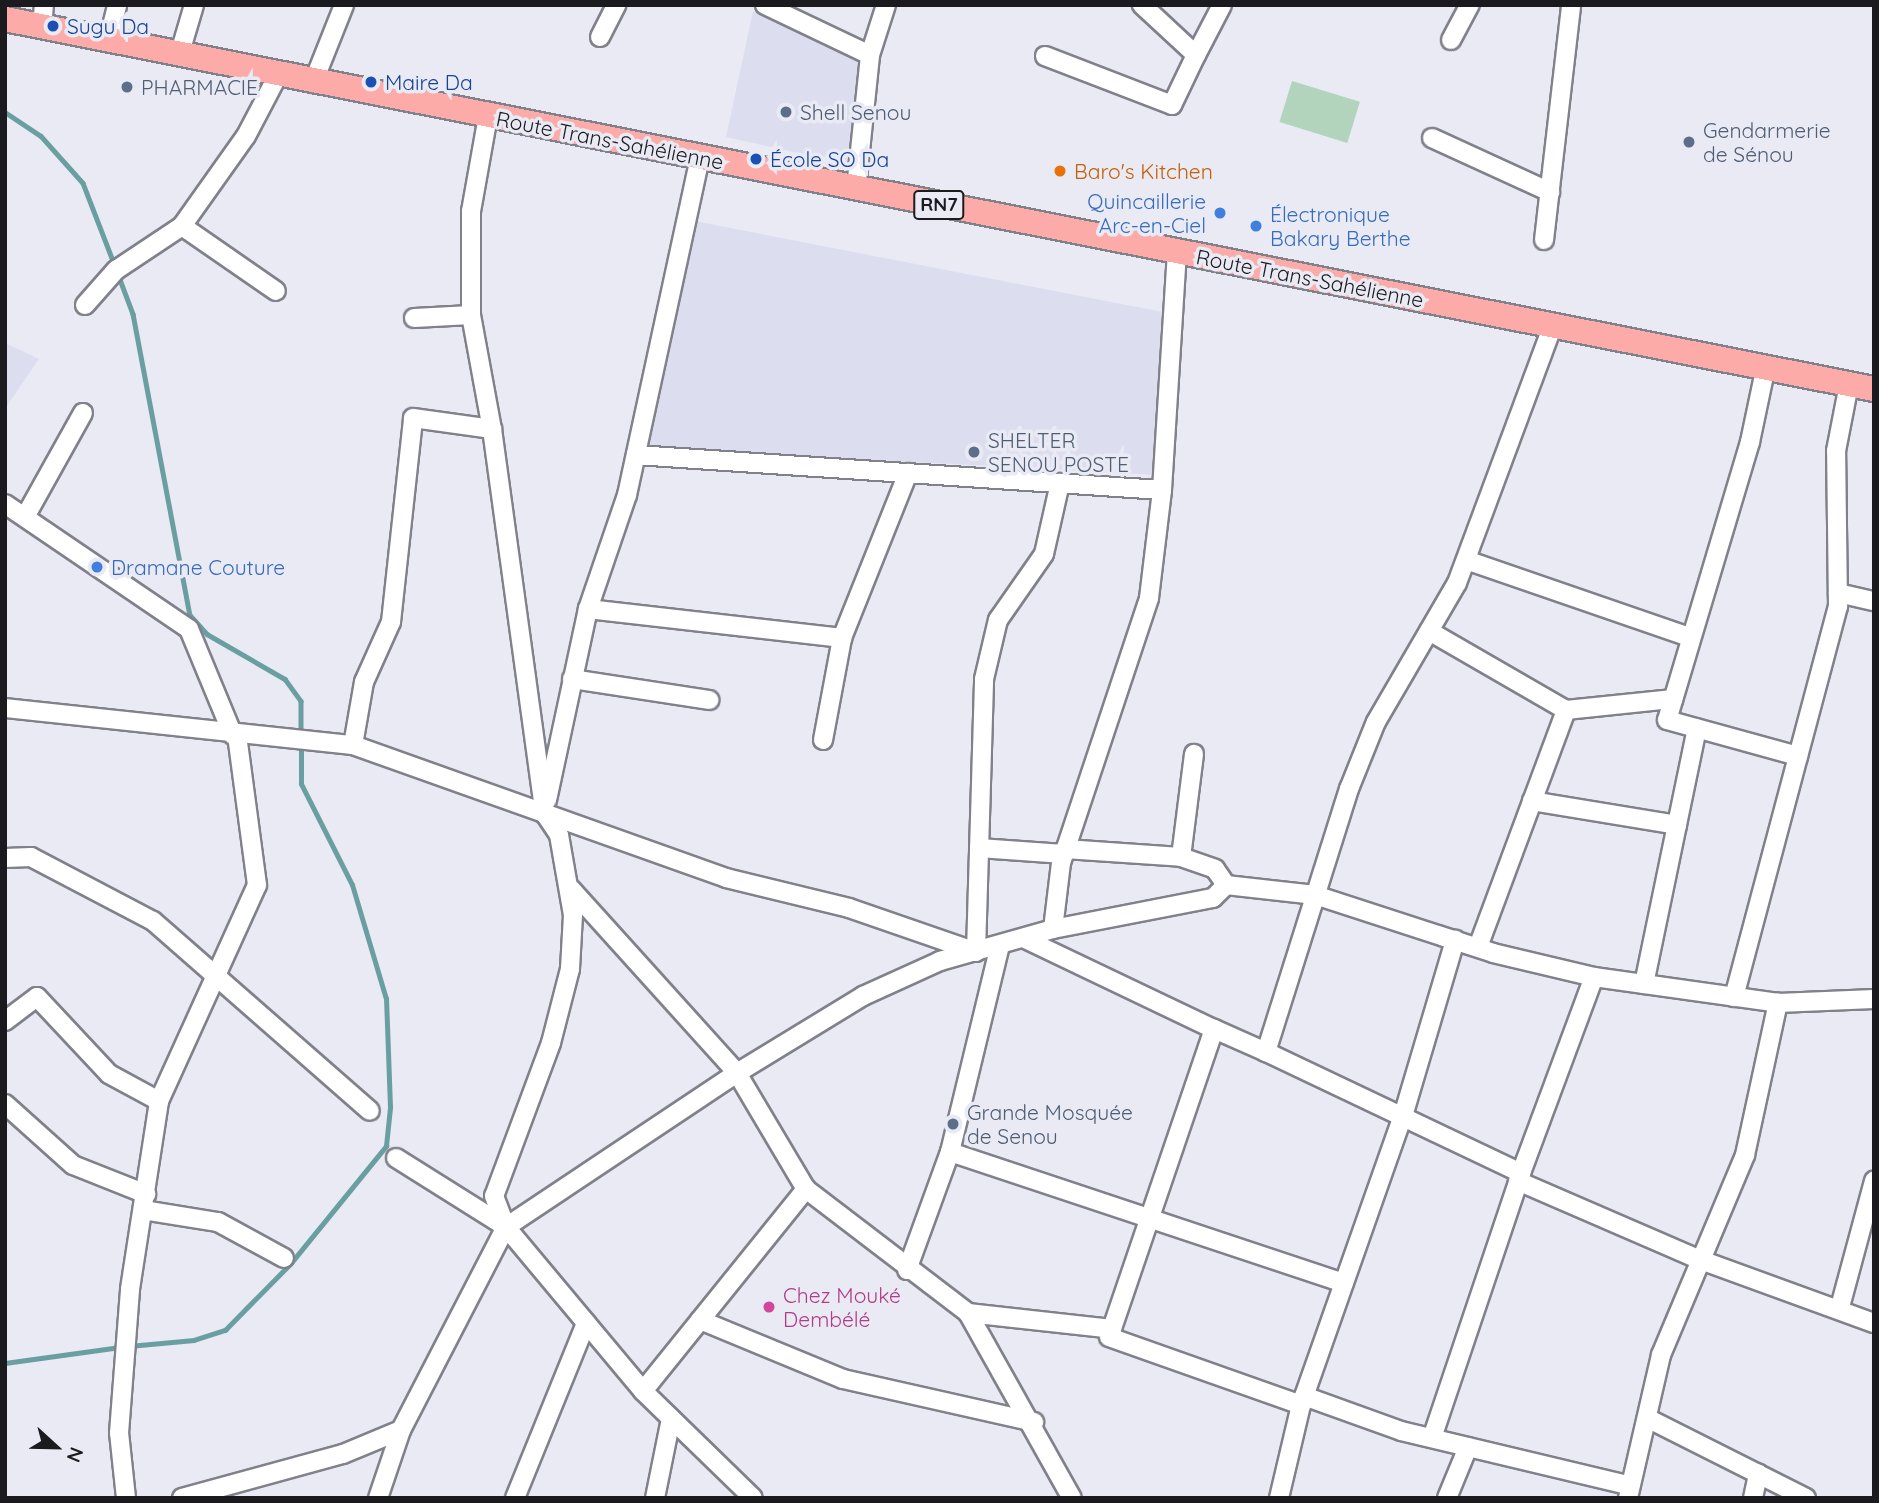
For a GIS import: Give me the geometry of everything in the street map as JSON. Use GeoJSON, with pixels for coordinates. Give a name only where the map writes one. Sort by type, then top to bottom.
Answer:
{"type":"FeatureCollection","features":[{"type":"Feature","properties":{"kind":"highway","name":"Route Trans-Sahélienne"},"geometry":{"type":"LineString","coordinates":[[5,19],[43,16],[108,42],[1874,388]]}},
{"type":"Feature","properties":{"kind":"street"},"geometry":{"type":"LineString","coordinates":[[108,42],[117,5]]}},
{"type":"Feature","properties":{"kind":"street"},"geometry":{"type":"LineString","coordinates":[[179,56],[194,5]]}},
{"type":"Feature","properties":{"kind":"street"},"geometry":{"type":"LineString","coordinates":[[313,83],[344,5]]}},
{"type":"Feature","properties":{"kind":"street"},"geometry":{"type":"LineString","coordinates":[[600,37],[616,5]]}},
{"type":"Feature","properties":{"kind":"street"},"geometry":{"type":"LineString","coordinates":[[765,5],[870,55]]}},
{"type":"Feature","properties":{"kind":"street"},"geometry":{"type":"LineString","coordinates":[[856,189],[870,55],[886,5]]}},
{"type":"Feature","properties":{"kind":"street"},"geometry":{"type":"LineString","coordinates":[[1142,5],[1196,55]]}},
{"type":"Feature","properties":{"kind":"street"},"geometry":{"type":"LineString","coordinates":[[1045,56],[1172,105],[1222,5]]}},
{"type":"Feature","properties":{"kind":"street"},"geometry":{"type":"LineString","coordinates":[[1451,40],[1469,5]]}},
{"type":"Feature","properties":{"kind":"street"},"geometry":{"type":"LineString","coordinates":[[1544,240],[1571,5]]}},
{"type":"Feature","properties":{"kind":"street"},"geometry":{"type":"LineString","coordinates":[[85,305],[116,270],[182,226],[246,136],[278,75]]}},
{"type":"Feature","properties":{"kind":"street"},"geometry":{"type":"LineString","coordinates":[[488,116],[471,211],[471,315],[492,429],[545,814],[559,835],[571,889],[570,969],[551,1043],[494,1196],[506,1227]]}},
{"type":"Feature","properties":{"kind":"street"},"geometry":{"type":"LineString","coordinates":[[1432,138],[1549,192]]}},
{"type":"Feature","properties":{"kind":"street"},"geometry":{"type":"LineString","coordinates":[[545,814],[588,609],[636,455],[700,158]]}},
{"type":"Feature","properties":{"kind":"street"},"geometry":{"type":"LineString","coordinates":[[182,226],[275,290]]}},
{"type":"Feature","properties":{"kind":"street"},"geometry":{"type":"LineString","coordinates":[[1053,929],[1064,851],[1149,598],[1162,490],[1177,252]]}},
{"type":"Feature","properties":{"kind":"street"},"geometry":{"type":"LineString","coordinates":[[414,318],[471,315]]}},
{"type":"Feature","properties":{"kind":"street"},"geometry":{"type":"LineString","coordinates":[[1266,1052],[1315,895],[1376,722],[1429,631],[1466,560],[1553,326]]}},
{"type":"Feature","properties":{"kind":"street"},"geometry":{"type":"LineString","coordinates":[[1766,366],[1750,442],[1667,720],[1798,756]]}},
{"type":"Feature","properties":{"kind":"street"},"geometry":{"type":"LineString","coordinates":[[1734,997],[1838,593],[1836,451],[1849,384]]}},
{"type":"Feature","properties":{"kind":"street"},"geometry":{"type":"LineString","coordinates":[[25,517],[83,414]]}},
{"type":"Feature","properties":{"kind":"street"},"geometry":{"type":"LineString","coordinates":[[353,745],[364,682],[391,622],[413,418],[492,429]]}},
{"type":"Feature","properties":{"kind":"street"},"geometry":{"type":"LineString","coordinates":[[636,455],[1162,490]]}},
{"type":"Feature","properties":{"kind":"street"},"geometry":{"type":"LineString","coordinates":[[823,740],[842,638],[908,473]]}},
{"type":"Feature","properties":{"kind":"street"},"geometry":{"type":"LineString","coordinates":[[976,952],[984,678],[998,620],[1044,554],[1060,483]]}},
{"type":"Feature","properties":{"kind":"street"},"geometry":{"type":"LineString","coordinates":[[5,504],[189,629],[235,735],[257,885],[159,1101],[144,1202],[119,1433],[125,1498]]}},
{"type":"Feature","properties":{"kind":"street"},"geometry":{"type":"LineString","coordinates":[[1466,560],[1690,637]]}},
{"type":"Feature","properties":{"kind":"street"},"geometry":{"type":"LineString","coordinates":[[1838,593],[1874,601]]}},
{"type":"Feature","properties":{"kind":"street"},"geometry":{"type":"LineString","coordinates":[[588,609],[842,638]]}},
{"type":"Feature","properties":{"kind":"street"},"geometry":{"type":"LineString","coordinates":[[1429,631],[1566,710],[1673,699]]}},
{"type":"Feature","properties":{"kind":"street"},"geometry":{"type":"LineString","coordinates":[[572,679],[709,701]]}},
{"type":"Feature","properties":{"kind":"street"},"geometry":{"type":"LineString","coordinates":[[5,708],[292,743],[353,745],[726,878],[849,908],[976,952]]}},
{"type":"Feature","properties":{"kind":"street"},"geometry":{"type":"LineString","coordinates":[[1478,947],[1566,710]]}},
{"type":"Feature","properties":{"kind":"street"},"geometry":{"type":"LineString","coordinates":[[1644,984],[1697,728]]}},
{"type":"Feature","properties":{"kind":"street"},"geometry":{"type":"LineString","coordinates":[[1181,857],[1194,754]]}},
{"type":"Feature","properties":{"kind":"street"},"geometry":{"type":"LineString","coordinates":[[1532,801],[1677,825]]}},
{"type":"Feature","properties":{"kind":"street"},"geometry":{"type":"LineString","coordinates":[[979,848],[1181,857],[1215,869],[1226,885]]}},
{"type":"Feature","properties":{"kind":"street"},"geometry":{"type":"LineString","coordinates":[[5,858],[31,858],[153,921],[370,1111]]}},
{"type":"Feature","properties":{"kind":"street"},"geometry":{"type":"LineString","coordinates":[[378,1498],[401,1430],[506,1227],[737,1073],[863,996],[940,961],[1053,929],[1202,901],[1226,885],[1315,895],[1478,947],[1594,977],[1778,1003],[1874,999]]}},
{"type":"Feature","properties":{"kind":"street"},"geometry":{"type":"LineString","coordinates":[[571,889],[737,1073],[806,1189],[907,1270],[968,1313],[1034,1422],[1072,1498]]}},
{"type":"Feature","properties":{"kind":"street"},"geometry":{"type":"LineString","coordinates":[[1023,938],[1403,1116],[1520,1177],[1698,1258],[1840,1307],[1874,1323]]}},
{"type":"Feature","properties":{"kind":"street"},"geometry":{"type":"LineString","coordinates":[[1279,1498],[1302,1400],[1403,1116],[1455,940]]}},
{"type":"Feature","properties":{"kind":"street"},"geometry":{"type":"LineString","coordinates":[[907,1270],[950,1152],[1000,945]]}},
{"type":"Feature","properties":{"kind":"street"},"geometry":{"type":"LineString","coordinates":[[1432,1438],[1520,1177],[1594,977]]}},
{"type":"Feature","properties":{"kind":"street"},"geometry":{"type":"LineString","coordinates":[[5,1021],[37,997],[109,1074],[159,1101]]}},
{"type":"Feature","properties":{"kind":"street"},"geometry":{"type":"LineString","coordinates":[[1214,1029],[1110,1338],[1302,1400],[1630,1492],[1661,1355],[1698,1258],[1745,1155],[1778,1003]]}},
{"type":"Feature","properties":{"kind":"street"},"geometry":{"type":"LineString","coordinates":[[5,1104],[74,1165],[144,1202],[218,1222],[284,1258]]}},
{"type":"Feature","properties":{"kind":"street"},"geometry":{"type":"LineString","coordinates":[[950,1152],[1151,1215],[1344,1283]]}},
{"type":"Feature","properties":{"kind":"street"},"geometry":{"type":"LineString","coordinates":[[396,1158],[506,1227],[643,1391],[753,1498]]}},
{"type":"Feature","properties":{"kind":"street"},"geometry":{"type":"LineString","coordinates":[[1840,1307],[1874,1181]]}},
{"type":"Feature","properties":{"kind":"street"},"geometry":{"type":"LineString","coordinates":[[643,1391],[806,1189]]}},
{"type":"Feature","properties":{"kind":"street"},"geometry":{"type":"LineString","coordinates":[[968,1313],[1112,1329]]}},
{"type":"Feature","properties":{"kind":"street"},"geometry":{"type":"LineString","coordinates":[[700,1320],[843,1379],[1034,1422]]}},
{"type":"Feature","properties":{"kind":"street"},"geometry":{"type":"LineString","coordinates":[[515,1498],[586,1323]]}},
{"type":"Feature","properties":{"kind":"street"},"geometry":{"type":"LineString","coordinates":[[1647,1418],[1806,1498]]}},
{"type":"Feature","properties":{"kind":"street"},"geometry":{"type":"LineString","coordinates":[[655,1498],[671,1419]]}},
{"type":"Feature","properties":{"kind":"street"},"geometry":{"type":"LineString","coordinates":[[182,1498],[343,1454],[401,1430]]}},
{"type":"Feature","properties":{"kind":"street"},"geometry":{"type":"LineString","coordinates":[[1447,1498],[1468,1447]]}},
{"type":"Feature","properties":{"kind":"street"},"geometry":{"type":"LineString","coordinates":[[1753,1498],[1758,1474]]}},
{"type":"Feature","properties":{"kind":"shaded area"},"geometry":{"type":"Polygon","coordinates":[[[753,11],[865,65],[853,165],[726,137],[753,11]]]}},
{"type":"Feature","properties":{"kind":"shaded area"},"geometry":{"type":"Polygon","coordinates":[[[694,221],[1168,313],[1158,475],[649,448],[694,221]]]}},
{"type":"Feature","properties":{"kind":"shaded area"},"geometry":{"type":"Polygon","coordinates":[[[5,343],[39,359],[5,409],[5,343]]]}},
{"type":"Feature","properties":{"kind":"green space"},"geometry":{"type":"Polygon","coordinates":[[[1292,81],[1360,102],[1347,143],[1279,122],[1292,81]]]}},
{"type":"Feature","properties":{"kind":"waterway"},"geometry":{"type":"LineString","coordinates":[[5,112],[41,136],[83,183],[115,266]]}},
{"type":"Feature","properties":{"kind":"waterway"},"geometry":{"type":"LineString","coordinates":[[118,274],[133,314],[190,615],[207,634],[285,679],[301,701],[301,736]]}},
{"type":"Feature","properties":{"kind":"waterway"},"geometry":{"type":"LineString","coordinates":[[129,1346],[194,1340],[225,1330],[291,1263],[386,1146],[390,1107],[386,999],[352,885],[301,784],[301,745]]}},
{"type":"Feature","properties":{"kind":"waterway"},"geometry":{"type":"LineString","coordinates":[[5,1363],[120,1347]]}},
{"type":"Feature","properties":{"kind":"place","name":"Sugu Da"},"geometry":{"type":"Point","coordinates":[53,26]}},
{"type":"Feature","properties":{"kind":"place","name":"Maire Da"},"geometry":{"type":"Point","coordinates":[371,82]}},
{"type":"Feature","properties":{"kind":"place","name":"PHARMACIE"},"geometry":{"type":"Point","coordinates":[127,87]}},
{"type":"Feature","properties":{"kind":"place","name":"Shell Senou"},"geometry":{"type":"Point","coordinates":[786,112]}},
{"type":"Feature","properties":{"kind":"place","name":"Gendarmerie de Sénou"},"geometry":{"type":"Point","coordinates":[1689,142]}},
{"type":"Feature","properties":{"kind":"place","name":"École SO Da"},"geometry":{"type":"Point","coordinates":[756,159]}},
{"type":"Feature","properties":{"kind":"place","name":"Baro's Kitchen"},"geometry":{"type":"Point","coordinates":[1060,171]}},
{"type":"Feature","properties":{"kind":"place","name":"Quincaillerie Arc-en-Ciel"},"geometry":{"type":"Point","coordinates":[1220,213]}},
{"type":"Feature","properties":{"kind":"place","name":"Électronique Bakary Berthe"},"geometry":{"type":"Point","coordinates":[1256,226]}},
{"type":"Feature","properties":{"kind":"place","name":"SHELTER SENOU POSTE"},"geometry":{"type":"Point","coordinates":[974,452]}},
{"type":"Feature","properties":{"kind":"place","name":"Dramane Couture"},"geometry":{"type":"Point","coordinates":[97,567]}},
{"type":"Feature","properties":{"kind":"place","name":"Grande Mosquée de Senou"},"geometry":{"type":"Point","coordinates":[953,1124]}},
{"type":"Feature","properties":{"kind":"place","name":"Chez Mouké Dembélé"},"geometry":{"type":"Point","coordinates":[769,1307]}}]}
